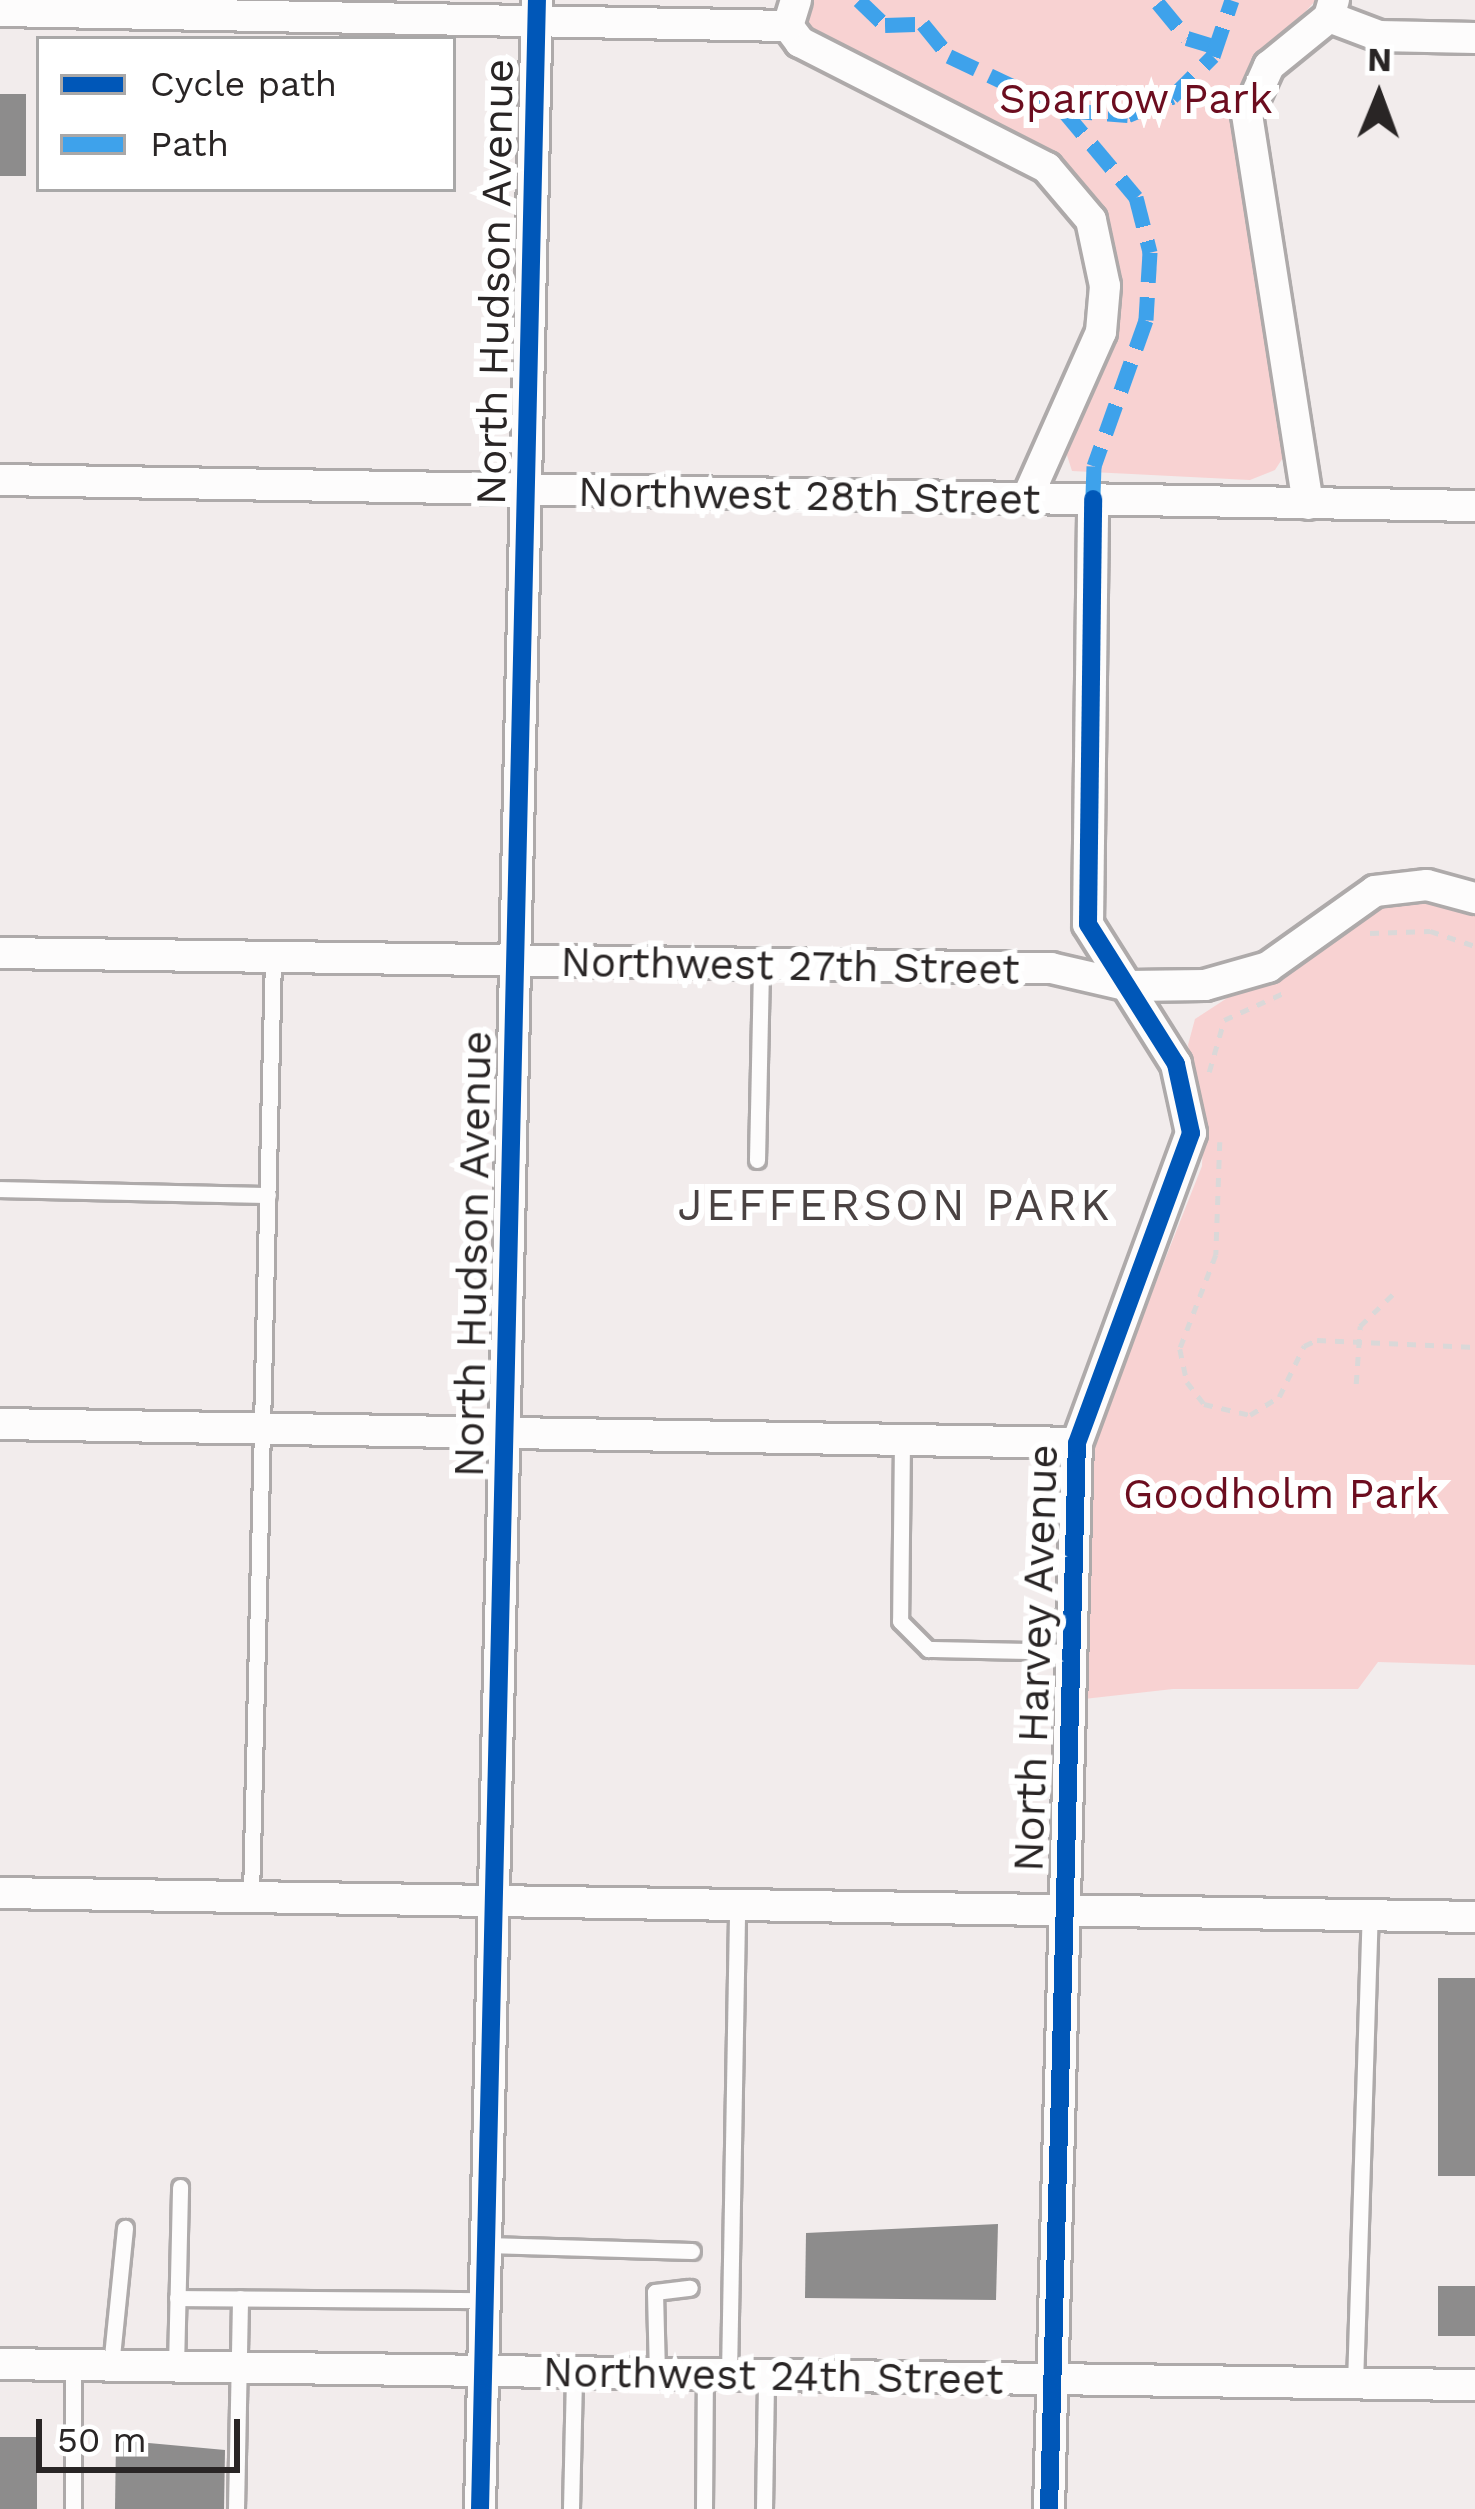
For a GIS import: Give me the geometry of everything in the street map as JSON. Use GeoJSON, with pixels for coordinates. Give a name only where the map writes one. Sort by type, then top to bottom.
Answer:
{"type":"FeatureCollection","features":[{"type":"Feature","properties":{"kind":"street"},"geometry":{"type":"LineString","coordinates":[[1308,503],[1247,116],[1269,66],[1332,8],[1379,36],[1475,38]]}},
{"type":"Feature","properties":{"kind":"street"},"geometry":{"type":"LineString","coordinates":[[0,11],[792,13],[812,51],[1047,168],[1091,220],[1104,274],[1101,332],[1027,498]]}},
{"type":"Feature","properties":{"kind":"street","name":"North Hudson Avenue"},"geometry":{"type":"LineString","coordinates":[[480,2509],[536,11]]}},
{"type":"Feature","properties":{"kind":"street","name":"Northwest 28th Street"},"geometry":{"type":"LineString","coordinates":[[0,480],[526,494],[1475,506]]}},
{"type":"Feature","properties":{"kind":"street","name":"North Harvey Avenue"},"geometry":{"type":"LineString","coordinates":[[1048,2509],[1077,1443],[1191,1133],[1176,1064],[1085,904],[1093,499]]}},
{"type":"Feature","properties":{"kind":"street","name":"Northwest 27th Street"},"geometry":{"type":"LineString","coordinates":[[0,953],[1051,968],[1129,986],[1205,985],[1268,967],[1375,891],[1427,885],[1475,898]]}},
{"type":"Feature","properties":{"kind":"street"},"geometry":{"type":"LineString","coordinates":[[0,1424],[1077,1443]]}},
{"type":"Feature","properties":{"kind":"street"},"geometry":{"type":"LineString","coordinates":[[0,1893],[1475,1917]]}},
{"type":"Feature","properties":{"kind":"street","name":"Northwest 24th Street"},"geometry":{"type":"LineString","coordinates":[[0,2364],[1475,2385]]}},
{"type":"Feature","properties":{"kind":"lane"},"geometry":{"type":"LineString","coordinates":[[251,1897],[273,958]]}},
{"type":"Feature","properties":{"kind":"lane"},"geometry":{"type":"LineString","coordinates":[[757,1160],[761,967]]}},
{"type":"Feature","properties":{"kind":"lane"},"geometry":{"type":"LineString","coordinates":[[0,1189],[268,1195]]}},
{"type":"Feature","properties":{"kind":"lane"},"geometry":{"type":"LineString","coordinates":[[902,1440],[899,1622],[928,1649],[1069,1652]]}},
{"type":"Feature","properties":{"kind":"lane"},"geometry":{"type":"LineString","coordinates":[[704,2509],[717,2375],[737,1905]]}},
{"type":"Feature","properties":{"kind":"lane"},"geometry":{"type":"LineString","coordinates":[[1355,2384],[1370,1916]]}},
{"type":"Feature","properties":{"kind":"lane"},"geometry":{"type":"LineString","coordinates":[[176,2367],[180,2187]]}},
{"type":"Feature","properties":{"kind":"lane"},"geometry":{"type":"LineString","coordinates":[[111,2366],[125,2228]]}},
{"type":"Feature","properties":{"kind":"lane"},"geometry":{"type":"LineString","coordinates":[[486,2245],[692,2251]]}},
{"type":"Feature","properties":{"kind":"lane"},"geometry":{"type":"LineString","coordinates":[[657,2374],[655,2292],[690,2288]]}},
{"type":"Feature","properties":{"kind":"lane"},"geometry":{"type":"LineString","coordinates":[[177,2298],[485,2300]]}},
{"type":"Feature","properties":{"kind":"lane"},"geometry":{"type":"LineString","coordinates":[[236,2509],[240,2298]]}},
{"type":"Feature","properties":{"kind":"lane"},"geometry":{"type":"LineString","coordinates":[[73,2365],[73,2509]]}},
{"type":"Feature","properties":{"kind":"lane"},"geometry":{"type":"LineString","coordinates":[[571,2509],[574,2373]]}},
{"type":"Feature","properties":{"kind":"lane"},"geometry":{"type":"LineString","coordinates":[[764,2509],[766,2376]]}},
{"type":"Feature","properties":{"kind":"path"},"geometry":{"type":"LineString","coordinates":[[1348,941],[1400,928],[1475,946]]}},
{"type":"Feature","properties":{"kind":"path"},"geometry":{"type":"LineString","coordinates":[[1211,1081],[1218,1027],[1294,987]]}},
{"type":"Feature","properties":{"kind":"path"},"geometry":{"type":"LineString","coordinates":[[1220,1121],[1218,1239],[1180,1349],[1187,1382],[1204,1404],[1250,1415],[1289,1385],[1304,1346],[1475,1347]]}},
{"type":"Feature","properties":{"kind":"path"},"geometry":{"type":"LineString","coordinates":[[1356,1384],[1358,1343],[1366,1317],[1394,1294]]}},
{"type":"Feature","properties":{"kind":"green space","name":"Sparrow Park"},"geometry":{"type":"Polygon","coordinates":[[[810,0],[1316,0],[1251,72],[1236,113],[1286,453],[1275,470],[1250,480],[1072,471],[1065,449],[1101,367],[1115,291],[1111,243],[1089,193],[1055,158],[814,40],[804,26],[810,0]]]}},
{"type":"Feature","properties":{"kind":"green space","name":"Goodholm Park"},"geometry":{"type":"Polygon","coordinates":[[[1444,898],[1475,911],[1475,1665],[1378,1662],[1358,1689],[1173,1689],[1084,1699],[1088,1454],[1202,1166],[1204,1116],[1188,1045],[1195,1019],[1373,903],[1444,898]]]}},
{"type":"Feature","properties":{"kind":"building"},"geometry":{"type":"Polygon","coordinates":[[[0,94],[26,94],[26,176],[0,176],[0,94]]]}},
{"type":"Feature","properties":{"kind":"building"},"geometry":{"type":"Polygon","coordinates":[[[1438,1978],[1475,1978],[1475,2176],[1438,2176],[1438,1978]]]}},
{"type":"Feature","properties":{"kind":"building"},"geometry":{"type":"Polygon","coordinates":[[[998,2224],[996,2300],[805,2298],[806,2233],[998,2224]]]}},
{"type":"Feature","properties":{"kind":"building"},"geometry":{"type":"Polygon","coordinates":[[[1438,2286],[1475,2286],[1475,2336],[1438,2336],[1438,2286]]]}},
{"type":"Feature","properties":{"kind":"building"},"geometry":{"type":"Polygon","coordinates":[[[0,2437],[37,2437],[37,2509],[0,2509],[0,2437]]]}},
{"type":"Feature","properties":{"kind":"building"},"geometry":{"type":"Polygon","coordinates":[[[116,2440],[225,2450],[224,2509],[115,2509],[116,2440]]]}},
{"type":"Feature","properties":{"kind":"marked path"},"geometry":{"type":"LineString","coordinates":[[859,0],[885,25],[923,24],[949,56],[1063,110],[1136,197],[1150,252],[1146,320],[1094,466],[1093,499]]}},
{"type":"Feature","properties":{"kind":"marked path"},"geometry":{"type":"LineString","coordinates":[[1063,110],[1128,115],[1172,97],[1213,56],[1232,0]]}},
{"type":"Feature","properties":{"kind":"marked path"},"geometry":{"type":"LineString","coordinates":[[1158,3],[1187,38],[1214,46]]}},
{"type":"Feature","properties":{"kind":"cycle path"},"geometry":{"type":"LineString","coordinates":[[480,2509],[537,0]]}},
{"type":"Feature","properties":{"kind":"cycle path"},"geometry":{"type":"LineString","coordinates":[[1049,2509],[1077,1443],[1191,1133],[1176,1064],[1088,924],[1093,499]]}},
{"type":"Feature","properties":{"kind":"district","name":"JEFFERSON PARK"},"geometry":{"type":"Point","coordinates":[895,1205]}}]}
